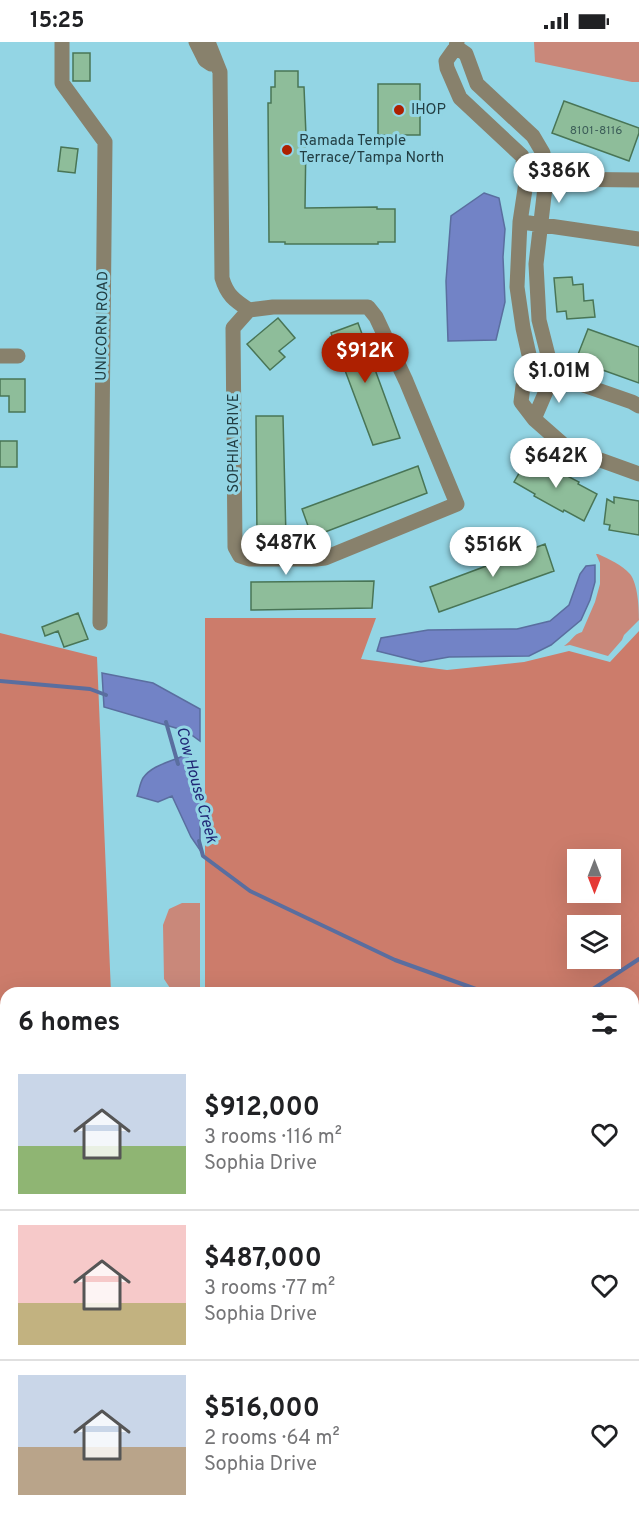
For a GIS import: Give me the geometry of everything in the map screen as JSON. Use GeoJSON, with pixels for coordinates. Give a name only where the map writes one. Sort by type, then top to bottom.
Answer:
{"type":"FeatureCollection","features":[{"type":"Feature","properties":{"kind":"street","name":"UNICORN ROAD"},"geometry":{"type":"LineString","coordinates":[[62,42],[62,83],[105,142],[100,623]]}},
{"type":"Feature","properties":{"kind":"street"},"geometry":{"type":"LineString","coordinates":[[196,42],[205,60],[220,72]]}},
{"type":"Feature","properties":{"kind":"street"},"geometry":{"type":"LineString","coordinates":[[208,42],[220,72],[222,278],[231,298],[249,310]]}},
{"type":"Feature","properties":{"kind":"street"},"geometry":{"type":"LineString","coordinates":[[534,419],[554,375],[539,320],[536,264],[546,179],[543,153],[533,136],[477,84],[466,54],[456,44],[446,61],[460,98],[522,156],[527,176],[520,222],[517,287],[532,368],[523,386],[521,402],[534,419],[567,448],[639,474]]}},
{"type":"Feature","properties":{"kind":"street"},"geometry":{"type":"LineString","coordinates":[[527,176],[546,179],[639,180]]}},
{"type":"Feature","properties":{"kind":"street"},"geometry":{"type":"LineString","coordinates":[[520,222],[639,239]]}},
{"type":"Feature","properties":{"kind":"street","name":"SOPHIA DRIVE"},"geometry":{"type":"LineString","coordinates":[[273,307],[368,307],[376,317],[401,370],[456,504],[325,558],[249,559],[240,556],[235,547],[234,327],[249,310],[273,307]]}},
{"type":"Feature","properties":{"kind":"street"},"geometry":{"type":"LineString","coordinates":[[522,322],[539,320]]}},
{"type":"Feature","properties":{"kind":"street"},"geometry":{"type":"LineString","coordinates":[[0,356],[18,356]]}},
{"type":"Feature","properties":{"kind":"street"},"geometry":{"type":"LineString","coordinates":[[532,368],[639,406]]}},
{"type":"Feature","properties":{"kind":"shaded area"},"geometry":{"type":"Polygon","coordinates":[[[534,42],[639,42],[639,82],[535,62],[534,42]]]}},
{"type":"Feature","properties":{"kind":"shaded area"},"geometry":{"type":"Polygon","coordinates":[[[596,554],[615,562],[630,574],[638,596],[639,620],[608,656],[570,645],[564,646],[582,632],[595,602],[600,584],[600,563],[596,554]]]}},
{"type":"Feature","properties":{"kind":"shaded area"},"geometry":{"type":"Polygon","coordinates":[[[205,618],[376,618],[361,659],[447,670],[524,662],[569,651],[610,662],[639,631],[639,987],[205,987],[205,618]]]}},
{"type":"Feature","properties":{"kind":"shaded area"},"geometry":{"type":"Polygon","coordinates":[[[0,633],[97,657],[111,987],[0,987],[0,633]]]}},
{"type":"Feature","properties":{"kind":"shaded area"},"geometry":{"type":"Polygon","coordinates":[[[182,903],[200,903],[200,987],[169,987],[164,979],[163,925],[169,909],[182,903]]]}},
{"type":"Feature","properties":{"kind":"water"},"geometry":{"type":"Polygon","coordinates":[[[484,193],[499,198],[505,229],[503,257],[505,302],[496,340],[448,341],[446,281],[451,216],[484,193]]]}},
{"type":"Feature","properties":{"kind":"water"},"geometry":{"type":"Polygon","coordinates":[[[595,565],[595,582],[581,620],[551,645],[529,656],[449,657],[421,662],[377,651],[381,638],[428,630],[517,629],[550,621],[569,605],[580,574],[586,566],[595,565]]]}},
{"type":"Feature","properties":{"kind":"water"},"geometry":{"type":"Polygon","coordinates":[[[102,673],[153,683],[200,709],[200,741],[186,731],[104,707],[102,673]]]}},
{"type":"Feature","properties":{"kind":"water"},"geometry":{"type":"Polygon","coordinates":[[[187,754],[193,769],[200,803],[200,850],[191,837],[172,796],[158,802],[137,796],[147,773],[157,766],[187,754]]]}},
{"type":"Feature","properties":{"kind":"building"},"geometry":{"type":"Polygon","coordinates":[[[73,53],[90,53],[90,81],[73,81],[73,53]]]}},
{"type":"Feature","properties":{"kind":"building","name":"Ramada Temple Terrace/Tampa North"},"geometry":{"type":"Polygon","coordinates":[[[275,71],[298,71],[298,87],[304,87],[305,208],[395,209],[395,242],[285,244],[285,242],[269,242],[268,103],[271,103],[271,87],[275,87],[275,71]]]}},
{"type":"Feature","properties":{"kind":"building","name":"IHOP"},"geometry":{"type":"Polygon","coordinates":[[[378,84],[420,84],[420,135],[378,135],[378,84]]]}},
{"type":"Feature","properties":{"kind":"building"},"geometry":{"type":"Polygon","coordinates":[[[564,101],[639,128],[629,161],[552,133],[564,101]]]}},
{"type":"Feature","properties":{"kind":"building"},"geometry":{"type":"Polygon","coordinates":[[[61,147],[78,149],[75,173],[58,171],[61,147]]]}},
{"type":"Feature","properties":{"kind":"building"},"geometry":{"type":"Polygon","coordinates":[[[572,277],[573,285],[583,284],[584,301],[593,300],[595,317],[567,319],[566,311],[557,312],[554,278],[572,277]]]}},
{"type":"Feature","properties":{"kind":"building"},"geometry":{"type":"Polygon","coordinates":[[[278,318],[295,338],[279,351],[285,357],[270,370],[247,344],[278,318]]]}},
{"type":"Feature","properties":{"kind":"building"},"geometry":{"type":"Polygon","coordinates":[[[358,323],[400,438],[373,445],[331,333],[358,323]]]}},
{"type":"Feature","properties":{"kind":"building"},"geometry":{"type":"Polygon","coordinates":[[[588,329],[639,347],[639,383],[597,368],[598,366],[577,357],[588,329]]]}},
{"type":"Feature","properties":{"kind":"building"},"geometry":{"type":"Polygon","coordinates":[[[0,379],[25,379],[25,412],[9,412],[9,396],[0,396],[0,379]]]}},
{"type":"Feature","properties":{"kind":"building"},"geometry":{"type":"Polygon","coordinates":[[[256,416],[283,416],[286,538],[257,539],[256,416]]]}},
{"type":"Feature","properties":{"kind":"building"},"geometry":{"type":"Polygon","coordinates":[[[0,441],[17,441],[17,467],[0,467],[0,441]]]}},
{"type":"Feature","properties":{"kind":"building"},"geometry":{"type":"Polygon","coordinates":[[[529,456],[597,494],[584,521],[534,496],[535,494],[514,482],[529,456]]]}},
{"type":"Feature","properties":{"kind":"building"},"geometry":{"type":"Polygon","coordinates":[[[418,466],[427,493],[312,537],[302,509],[418,466]]]}},
{"type":"Feature","properties":{"kind":"building"},"geometry":{"type":"Polygon","coordinates":[[[614,497],[639,501],[639,535],[609,530],[610,525],[604,524],[607,499],[614,503],[614,497]]]}},
{"type":"Feature","properties":{"kind":"building"},"geometry":{"type":"Polygon","coordinates":[[[545,544],[554,571],[439,612],[430,587],[545,544]]]}},
{"type":"Feature","properties":{"kind":"building"},"geometry":{"type":"Polygon","coordinates":[[[374,581],[372,608],[251,610],[251,582],[374,581]]]}},
{"type":"Feature","properties":{"kind":"building"},"geometry":{"type":"Polygon","coordinates":[[[78,613],[88,639],[64,647],[58,631],[45,636],[42,627],[78,613]]]}},
{"type":"Feature","properties":{"kind":"waterway","name":"Cow House Creek"},"geometry":{"type":"LineString","coordinates":[[0,681],[90,689],[106,695]]}},
{"type":"Feature","properties":{"kind":"waterway","name":"Cow House Creek"},"geometry":{"type":"LineString","coordinates":[[166,722],[178,764]]}},
{"type":"Feature","properties":{"kind":"waterway","name":"Cow House Creek"},"geometry":{"type":"LineString","coordinates":[[199,841],[203,856],[250,891],[395,960],[470,987]]}},
{"type":"Feature","properties":{"kind":"waterway","name":"Cow House Creek"},"geometry":{"type":"LineString","coordinates":[[596,987],[639,959]]}},
{"type":"Feature","properties":{"kind":"place","name":"IHOP"},"geometry":{"type":"Point","coordinates":[399,110]}},
{"type":"Feature","properties":{"kind":"place","name":"Ramada Temple Terrace/Tampa North"},"geometry":{"type":"Point","coordinates":[287,150]}}]}
